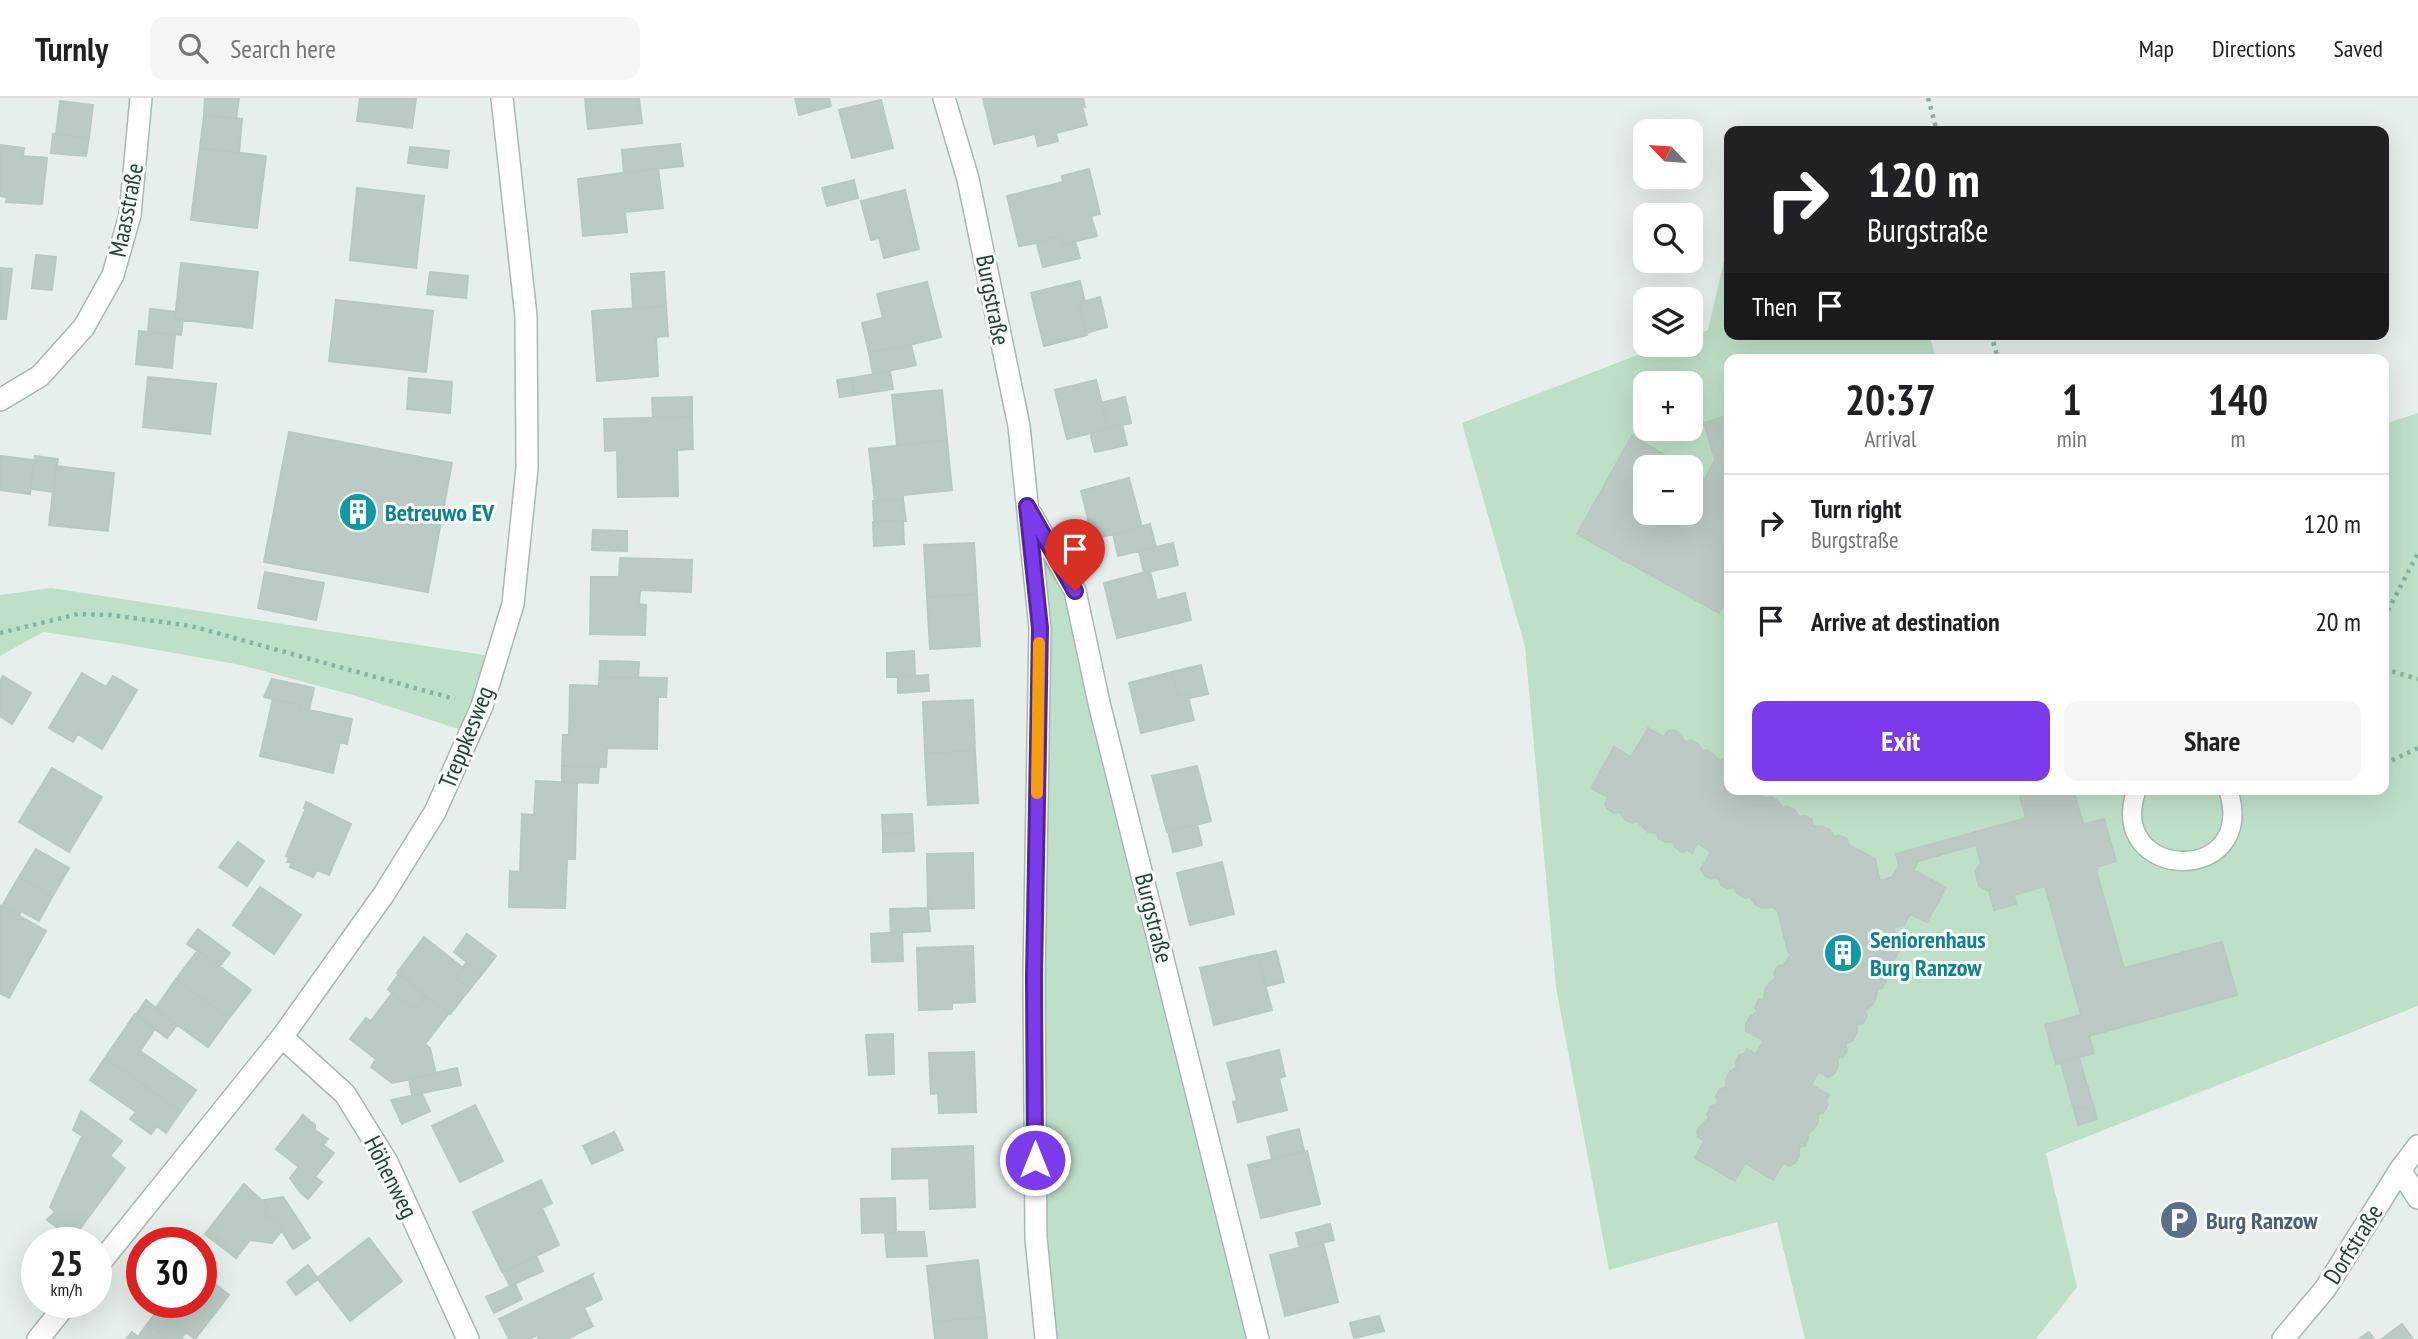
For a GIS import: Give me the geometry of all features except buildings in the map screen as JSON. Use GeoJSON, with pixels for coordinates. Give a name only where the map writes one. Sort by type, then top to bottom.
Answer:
{"type":"FeatureCollection","features":[{"type":"Feature","properties":{"kind":"street","name":"Maasstraße"},"geometry":{"type":"LineString","coordinates":[[0,400],[40,376],[84,327],[113,275],[130,215],[141,98]]}},
{"type":"Feature","properties":{"kind":"street","name":"Treppkesweg"},"geometry":{"type":"LineString","coordinates":[[112,1248],[282,1037],[384,894],[435,812],[482,706],[513,604],[527,468],[526,316],[502,98]]}},
{"type":"Feature","properties":{"kind":"street","name":"Burgstraße"},"geometry":{"type":"LineString","coordinates":[[944,98],[968,179],[1018,426],[1040,628],[1034,977],[1036,1224],[1046,1339]]}},
{"type":"Feature","properties":{"kind":"street","name":"Burgstraße"},"geometry":{"type":"LineString","coordinates":[[1027,506],[1075,591],[1099,703],[1258,1339]]}},
{"type":"Feature","properties":{"kind":"street","name":"Höhenweg"},"geometry":{"type":"LineString","coordinates":[[282,1037],[345,1094],[387,1162],[468,1339]]}},
{"type":"Feature","properties":{"kind":"street","name":"Dorfstraße"},"geometry":{"type":"LineString","coordinates":[[2283,1339],[2325,1289],[2418,1146]]}},
{"type":"Feature","properties":{"kind":"street"},"geometry":{"type":"LineString","coordinates":[[2400,1170],[2418,1198]]}},
{"type":"Feature","properties":{"kind":"street"},"geometry":{"type":"LineString","coordinates":[[38,1339],[55,1318]]}},
{"type":"Feature","properties":{"kind":"lane"},"geometry":{"type":"LineString","coordinates":[[2135,795],[2132,807],[2138,836],[2150,850],[2172,862],[2189,863],[2211,854],[2224,842],[2233,822],[2230,795]]}},
{"type":"Feature","properties":{"kind":"path"},"geometry":{"type":"LineString","coordinates":[[1928,98],[1936,126]]}},
{"type":"Feature","properties":{"kind":"path"},"geometry":{"type":"LineString","coordinates":[[2389,608],[2418,553]]}},
{"type":"Feature","properties":{"kind":"path"},"geometry":{"type":"LineString","coordinates":[[0,632],[78,614],[111,615],[191,626],[482,706]]}},
{"type":"Feature","properties":{"kind":"path"},"geometry":{"type":"LineString","coordinates":[[2389,670],[2418,679]]}},
{"type":"Feature","properties":{"kind":"path"},"geometry":{"type":"LineString","coordinates":[[2389,762],[2418,748]]}},
{"type":"Feature","properties":{"kind":"green space"},"geometry":{"type":"Polygon","coordinates":[[[1724,261],[1724,340],[1931,340],[1935,354],[1724,354],[1724,795],[2389,795],[2389,422],[2418,413],[2418,1006],[2046,1153],[2077,1287],[2036,1339],[1805,1339],[1777,1222],[1609,1270],[1556,987],[1525,647],[1462,423],[1633,357],[1703,357],[1703,332],[1708,330],[1724,261]]]}},
{"type":"Feature","properties":{"kind":"green space"},"geometry":{"type":"Polygon","coordinates":[[[1027,506],[1075,591],[1258,1339],[1046,1339],[1040,628],[1027,506]]]}},
{"type":"Feature","properties":{"kind":"green space"},"geometry":{"type":"Polygon","coordinates":[[[51,588],[497,657],[471,733],[360,697],[241,665],[124,644],[43,632],[0,656],[0,595],[51,588]]]}},
{"type":"Feature","properties":{"kind":"slow traffic"},"geometry":{"type":"LineString","coordinates":[[1037,793],[1039,643]]}},
{"type":"Feature","properties":{"kind":"place","name":"Betreuwo EV"},"geometry":{"type":"Point","coordinates":[358,512]}},
{"type":"Feature","properties":{"kind":"place","name":"Seniorenhaus Burg Ranzow"},"geometry":{"type":"Point","coordinates":[1843,953]}},
{"type":"Feature","properties":{"kind":"place","name":"Burg Ranzow"},"geometry":{"type":"Point","coordinates":[2179,1220]}},
{"type":"Feature","properties":{"kind":"route"},"geometry":{"type":"LineString","coordinates":[[1035,1160],[1034,977],[1040,628],[1027,506],[1075,591]]}}]}
